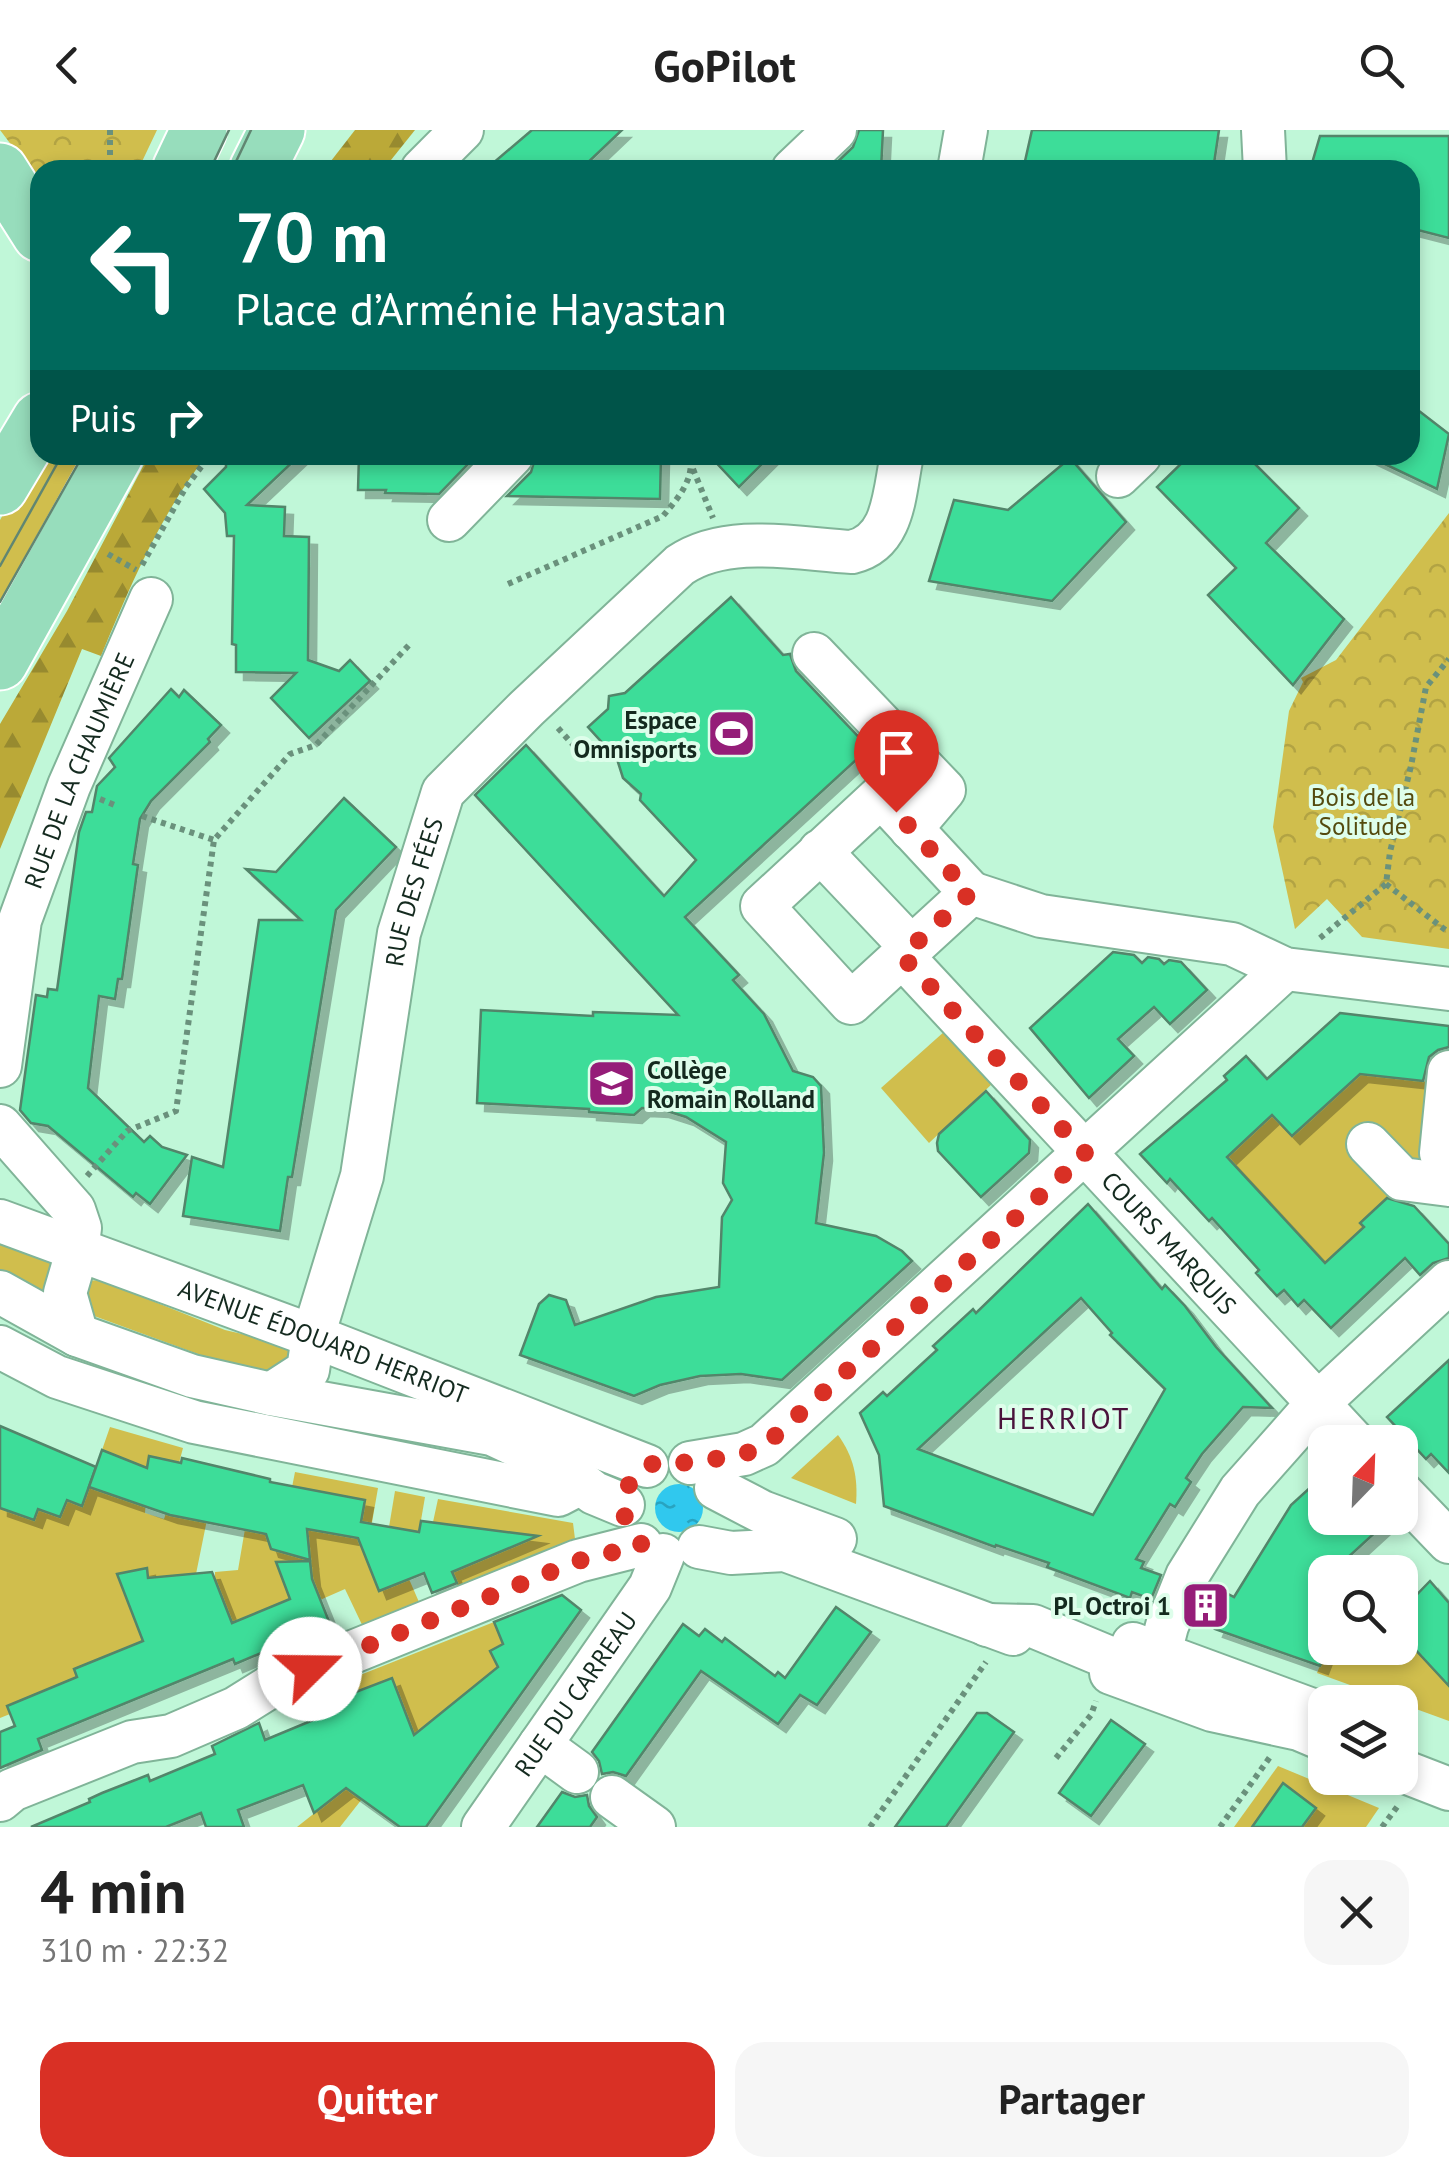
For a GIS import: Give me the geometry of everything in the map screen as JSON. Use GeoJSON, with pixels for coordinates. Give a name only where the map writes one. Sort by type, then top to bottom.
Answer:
{"type":"FeatureCollection","features":[{"type":"Feature","properties":{"kind":"main road"},"geometry":{"type":"LineString","coordinates":[[185,160],[199,130]]}},
{"type":"Feature","properties":{"kind":"main road"},"geometry":{"type":"LineString","coordinates":[[262,160],[276,130]]}},
{"type":"Feature","properties":{"kind":"main road"},"geometry":{"type":"LineString","coordinates":[[0,487],[30,437]]}},
{"type":"Feature","properties":{"kind":"main road"},"geometry":{"type":"LineString","coordinates":[[0,662],[110,465]]}},
{"type":"Feature","properties":{"kind":"street"},"geometry":{"type":"LineString","coordinates":[[432,160],[462,130]]}},
{"type":"Feature","properties":{"kind":"street"},"geometry":{"type":"LineString","coordinates":[[804,160],[835,130]]}},
{"type":"Feature","properties":{"kind":"street"},"geometry":{"type":"LineString","coordinates":[[961,160],[966,130]]}},
{"type":"Feature","properties":{"kind":"street"},"geometry":{"type":"LineString","coordinates":[[1263,130],[1264,160]]}},
{"type":"Feature","properties":{"kind":"street"},"geometry":{"type":"LineString","coordinates":[[449,520],[502,465]]}},
{"type":"Feature","properties":{"kind":"street","name":"RUE DES FÉES"},"geometry":{"type":"LineString","coordinates":[[271,1394],[308,1370],[313,1336],[362,1176],[399,932],[443,792],[526,708],[680,565],[705,550],[866,549],[878,540],[889,518],[900,465]]}},
{"type":"Feature","properties":{"kind":"street","name":"RUE DE LA CHAUMIÈRE"},"geometry":{"type":"LineString","coordinates":[[0,1066],[20,920],[142,584]]}},
{"type":"Feature","properties":{"kind":"street"},"geometry":{"type":"LineString","coordinates":[[814,654],[944,790],[911,829]]}},
{"type":"Feature","properties":{"kind":"street"},"geometry":{"type":"LineString","coordinates":[[970,893],[852,1003],[762,906],[882,796],[970,893],[1041,916],[1232,944],[1285,969],[1449,989]]}},
{"type":"Feature","properties":{"kind":"street","name":"COURS MARQUIS"},"geometry":{"type":"LineString","coordinates":[[820,850],[1086,1154],[1338,1425]]}},
{"type":"Feature","properties":{"kind":"street"},"geometry":{"type":"LineString","coordinates":[[703,1475],[764,1446],[1285,969]]}},
{"type":"Feature","properties":{"kind":"street"},"geometry":{"type":"LineString","coordinates":[[1449,1072],[1440,1153],[1449,1154]]}},
{"type":"Feature","properties":{"kind":"street"},"geometry":{"type":"LineString","coordinates":[[0,1126],[74,1210],[80,1228],[65,1292],[77,1335]]}},
{"type":"Feature","properties":{"kind":"street"},"geometry":{"type":"LineString","coordinates":[[1368,1144],[1402,1179],[1449,1185]]}},
{"type":"Feature","properties":{"kind":"street","name":"AVENUE ÉDOUARD HERRIOT"},"geometry":{"type":"LineString","coordinates":[[0,1221],[313,1336],[647,1466]]}},
{"type":"Feature","properties":{"kind":"street"},"geometry":{"type":"LineString","coordinates":[[988,1641],[1033,1626],[1134,1668],[1148,1668],[1160,1653],[1187,1576],[1240,1490],[1318,1404],[1449,1282]]}},
{"type":"Feature","properties":{"kind":"street","name":"AVENUE ÉDOUARD HERRIOT"},"geometry":{"type":"LineString","coordinates":[[0,1292],[77,1335],[192,1376],[492,1434],[554,1464],[594,1493],[624,1505]]}},
{"type":"Feature","properties":{"kind":"street"},"geometry":{"type":"LineString","coordinates":[[0,1347],[57,1377],[194,1422],[558,1495],[582,1484]]}},
{"type":"Feature","properties":{"kind":"street"},"geometry":{"type":"LineString","coordinates":[[1308,1708],[945,1581],[762,1512],[675,1460],[647,1466],[634,1476],[626,1490],[625,1520],[668,1549],[731,1553],[784,1550],[988,1641],[1212,1710],[1308,1733]]}},
{"type":"Feature","properties":{"kind":"street"},"geometry":{"type":"LineString","coordinates":[[0,1800],[12,1790],[132,1742],[188,1729],[236,1708],[276,1683],[578,1561],[668,1549],[710,1538],[719,1515],[703,1475]]}},
{"type":"Feature","properties":{"kind":"street"},"geometry":{"type":"LineString","coordinates":[[1418,1510],[1449,1542]]}},
{"type":"Feature","properties":{"kind":"street","name":"RUE DU CARREAU"},"geometry":{"type":"LineString","coordinates":[[483,1827],[650,1587],[668,1549]]}},
{"type":"Feature","properties":{"kind":"street"},"geometry":{"type":"LineString","coordinates":[[540,1745],[577,1772]]}},
{"type":"Feature","properties":{"kind":"street"},"geometry":{"type":"LineString","coordinates":[[1418,1749],[1449,1761]]}},
{"type":"Feature","properties":{"kind":"street"},"geometry":{"type":"LineString","coordinates":[[1418,1786],[1449,1789]]}},
{"type":"Feature","properties":{"kind":"street"},"geometry":{"type":"LineString","coordinates":[[612,1797],[654,1827]]}},
{"type":"Feature","properties":{"kind":"path"},"geometry":{"type":"LineString","coordinates":[[110,130],[110,160]]}},
{"type":"Feature","properties":{"kind":"path"},"geometry":{"type":"LineString","coordinates":[[94,546],[142,584],[186,487],[202,465]]}},
{"type":"Feature","properties":{"kind":"path"},"geometry":{"type":"LineString","coordinates":[[692,465],[724,547]]}},
{"type":"Feature","properties":{"kind":"path"},"geometry":{"type":"LineString","coordinates":[[508,584],[663,516],[680,496],[693,469]]}},
{"type":"Feature","properties":{"kind":"path"},"geometry":{"type":"LineString","coordinates":[[66,1199],[128,1131],[176,1112],[214,840],[290,754],[316,744],[409,644]]}},
{"type":"Feature","properties":{"kind":"path"},"geometry":{"type":"LineString","coordinates":[[1348,916],[1386,884],[1426,687],[1449,659]]}},
{"type":"Feature","properties":{"kind":"path"},"geometry":{"type":"LineString","coordinates":[[142,816],[214,840]]}},
{"type":"Feature","properties":{"kind":"path"},"geometry":{"type":"LineString","coordinates":[[1386,884],[1448,932]]}},
{"type":"Feature","properties":{"kind":"path"},"geometry":{"type":"LineString","coordinates":[[870,1827],[988,1641]]}},
{"type":"Feature","properties":{"kind":"path"},"geometry":{"type":"LineString","coordinates":[[1056,1758],[1091,1714],[1098,1698]]}},
{"type":"Feature","properties":{"kind":"path"},"geometry":{"type":"LineString","coordinates":[[1220,1827],[1277,1748]]}},
{"type":"Feature","properties":{"kind":"path"},"geometry":{"type":"LineString","coordinates":[[1382,1827],[1397,1795]]}},
{"type":"Feature","properties":{"kind":"green space"},"geometry":{"type":"Polygon","coordinates":[[[0,130],[157,130],[143,160],[30,160],[30,170],[0,130]]]}},
{"type":"Feature","properties":{"kind":"green space"},"geometry":{"type":"Polygon","coordinates":[[[355,130],[415,130],[391,160],[332,160],[355,130]]]}},
{"type":"Feature","properties":{"kind":"green space"},"geometry":{"type":"Polygon","coordinates":[[[31,465],[97,465],[0,647],[0,520],[31,465]]]}},
{"type":"Feature","properties":{"kind":"green space"},"geometry":{"type":"Polygon","coordinates":[[[144,465],[200,465],[160,527],[101,656],[82,649],[0,849],[0,724],[67,611],[144,465]]]}},
{"type":"Feature","properties":{"kind":"green space","name":"Bois de la Solitude"},"geometry":{"type":"Polygon","coordinates":[[[1449,513],[1449,949],[1362,937],[1327,899],[1295,929],[1273,827],[1289,711],[1303,682],[1301,678],[1336,660],[1449,513]]]}},
{"type":"Feature","properties":{"kind":"green space"},"geometry":{"type":"Polygon","coordinates":[[[945,1031],[993,1083],[929,1143],[881,1088],[945,1031]]]}},
{"type":"Feature","properties":{"kind":"green space"},"geometry":{"type":"Polygon","coordinates":[[[1380,1055],[1384,1056],[1382,1077],[1430,1082],[1423,1165],[1360,1223],[1364,1227],[1325,1263],[1240,1171],[1228,1166],[1230,1159],[1220,1149],[1272,1115],[1292,1135],[1380,1055]]]}},
{"type":"Feature","properties":{"kind":"green space"},"geometry":{"type":"Polygon","coordinates":[[[0,1234],[59,1258],[51,1297],[0,1271],[0,1234]]]}},
{"type":"Feature","properties":{"kind":"green space"},"geometry":{"type":"Polygon","coordinates":[[[100,1280],[225,1330],[297,1347],[286,1375],[217,1361],[86,1313],[84,1281],[100,1280]]]}},
{"type":"Feature","properties":{"kind":"green space"},"geometry":{"type":"Polygon","coordinates":[[[110,1427],[183,1448],[179,1463],[149,1457],[145,1513],[164,1519],[166,1513],[214,1485],[196,1574],[215,1580],[215,1572],[238,1570],[245,1529],[283,1533],[295,1472],[378,1488],[366,1557],[379,1590],[409,1579],[422,1609],[365,1631],[345,1589],[320,1600],[310,1562],[278,1564],[291,1601],[233,1624],[225,1607],[144,1641],[79,1681],[8,1706],[10,1714],[0,1718],[0,1508],[33,1520],[39,1509],[60,1517],[67,1500],[82,1506],[89,1487],[115,1455],[102,1450],[110,1427]]]}},
{"type":"Feature","properties":{"kind":"green space"},"geometry":{"type":"Polygon","coordinates":[[[838,1435],[854,1468],[856,1504],[791,1478],[838,1435]]]}},
{"type":"Feature","properties":{"kind":"green space"},"geometry":{"type":"Polygon","coordinates":[[[395,1491],[425,1497],[419,1532],[389,1527],[395,1491]]]}},
{"type":"Feature","properties":{"kind":"green space"},"geometry":{"type":"Polygon","coordinates":[[[438,1499],[573,1523],[576,1547],[461,1594],[452,1572],[511,1547],[510,1533],[433,1522],[438,1499]]]}},
{"type":"Feature","properties":{"kind":"green space"},"geometry":{"type":"Polygon","coordinates":[[[494,1622],[503,1644],[500,1671],[415,1734],[405,1778],[392,1679],[350,1694],[345,1681],[494,1622]]]}},
{"type":"Feature","properties":{"kind":"green space"},"geometry":{"type":"Polygon","coordinates":[[[1418,1652],[1449,1686],[1449,1721],[1418,1710],[1418,1685],[1350,1685],[1317,1673],[1320,1665],[1418,1665],[1418,1652]]]}},
{"type":"Feature","properties":{"kind":"green space"},"geometry":{"type":"Polygon","coordinates":[[[1278,1766],[1308,1778],[1308,1795],[1348,1795],[1379,1808],[1366,1827],[1234,1827],[1278,1766]]]}},
{"type":"Feature","properties":{"kind":"green space"},"geometry":{"type":"Polygon","coordinates":[[[346,1788],[362,1799],[340,1827],[297,1827],[346,1788]]]}},
{"type":"Feature","properties":{"kind":"water"},"geometry":{"type":"Polygon","coordinates":[[[679,1484],[696,1491],[703,1508],[696,1525],[679,1532],[662,1525],[655,1508],[662,1491],[679,1484]]]}},
{"type":"Feature","properties":{"kind":"building"},"geometry":{"type":"Polygon","coordinates":[[[532,130],[622,130],[590,160],[497,160],[532,130]]]}},
{"type":"Feature","properties":{"kind":"building"},"geometry":{"type":"Polygon","coordinates":[[[859,130],[883,130],[882,160],[839,160],[853,147],[859,130]]]}},
{"type":"Feature","properties":{"kind":"building"},"geometry":{"type":"Polygon","coordinates":[[[1032,130],[1219,130],[1214,160],[1025,160],[1032,130]]]}},
{"type":"Feature","properties":{"kind":"building"},"geometry":{"type":"Polygon","coordinates":[[[1320,136],[1449,136],[1449,238],[1420,231],[1420,160],[1313,160],[1320,136]]]}},
{"type":"Feature","properties":{"kind":"building"},"geometry":{"type":"Polygon","coordinates":[[[1420,412],[1449,434],[1437,489],[1387,465],[1420,465],[1420,412]]]}},
{"type":"Feature","properties":{"kind":"building"},"geometry":{"type":"Polygon","coordinates":[[[289,465],[247,505],[285,507],[284,536],[309,537],[308,660],[339,671],[350,660],[370,681],[309,738],[271,698],[296,673],[236,672],[236,645],[232,644],[234,536],[227,536],[225,513],[204,489],[226,467],[289,465]]]}},
{"type":"Feature","properties":{"kind":"building"},"geometry":{"type":"Polygon","coordinates":[[[359,465],[467,465],[439,494],[358,490],[359,465]]]}},
{"type":"Feature","properties":{"kind":"building"},"geometry":{"type":"Polygon","coordinates":[[[533,465],[661,465],[660,499],[507,496],[533,465]]]}},
{"type":"Feature","properties":{"kind":"building"},"geometry":{"type":"Polygon","coordinates":[[[718,465],[761,465],[739,487],[718,465]]]}},
{"type":"Feature","properties":{"kind":"building"},"geometry":{"type":"Polygon","coordinates":[[[1062,465],[1076,465],[1126,522],[1052,601],[929,581],[954,500],[1008,510],[1062,465]]]}},
{"type":"Feature","properties":{"kind":"building"},"geometry":{"type":"Polygon","coordinates":[[[1180,465],[1256,465],[1299,508],[1266,543],[1344,619],[1293,685],[1208,595],[1236,568],[1157,487],[1180,465]]]}},
{"type":"Feature","properties":{"kind":"building"},"geometry":{"type":"Polygon","coordinates":[[[731,597],[783,655],[790,654],[796,671],[869,748],[685,917],[739,975],[733,980],[764,1014],[793,1071],[813,1077],[821,1086],[824,1153],[816,1223],[876,1236],[912,1261],[782,1380],[741,1374],[700,1376],[634,1396],[520,1355],[539,1304],[549,1295],[566,1300],[575,1325],[656,1297],[719,1287],[722,1217],[732,1200],[723,1183],[726,1142],[686,1117],[661,1109],[642,1108],[634,1115],[477,1103],[481,1010],[593,1016],[593,1012],[678,1015],[475,795],[526,745],[664,896],[696,860],[640,800],[641,794],[623,778],[617,759],[588,727],[608,709],[609,696],[625,693],[731,597]]]}},
{"type":"Feature","properties":{"kind":"building"},"geometry":{"type":"Polygon","coordinates":[[[171,689],[179,697],[184,690],[221,725],[208,739],[210,742],[151,801],[140,819],[133,864],[138,865],[122,979],[118,979],[115,999],[99,996],[88,1088],[144,1142],[150,1136],[162,1147],[187,1155],[150,1204],[136,1193],[133,1197],[48,1126],[31,1123],[20,1110],[36,995],[47,997],[48,989],[57,990],[79,832],[86,812],[92,812],[97,786],[115,767],[109,758],[171,689]]]}},
{"type":"Feature","properties":{"kind":"building"},"geometry":{"type":"Polygon","coordinates":[[[344,798],[396,847],[336,910],[280,1231],[183,1216],[192,1157],[223,1167],[259,920],[301,920],[246,869],[276,872],[344,798]]]}},
{"type":"Feature","properties":{"kind":"building"},"geometry":{"type":"Polygon","coordinates":[[[1113,952],[1134,955],[1142,963],[1148,957],[1164,964],[1169,960],[1181,962],[1207,990],[1170,1024],[1154,1007],[1118,1039],[1134,1056],[1089,1098],[1030,1028],[1113,952]]]}},
{"type":"Feature","properties":{"kind":"building"},"geometry":{"type":"Polygon","coordinates":[[[1340,1013],[1449,1026],[1449,1047],[1429,1057],[1423,1081],[1360,1074],[1292,1136],[1272,1115],[1227,1157],[1325,1263],[1364,1227],[1360,1223],[1387,1198],[1414,1206],[1449,1244],[1449,1258],[1433,1263],[1420,1275],[1405,1258],[1331,1328],[1304,1300],[1298,1306],[1284,1290],[1277,1296],[1212,1218],[1209,1221],[1140,1154],[1227,1080],[1224,1076],[1246,1056],[1267,1079],[1340,1013]]]}},
{"type":"Feature","properties":{"kind":"building"},"geometry":{"type":"Polygon","coordinates":[[[986,1091],[1030,1140],[1029,1153],[981,1197],[938,1151],[937,1143],[939,1134],[986,1091]]]}},
{"type":"Feature","properties":{"kind":"building"},"geometry":{"type":"Polygon","coordinates":[[[1088,1204],[1162,1289],[1165,1285],[1185,1306],[1216,1347],[1272,1408],[1243,1407],[1186,1478],[1191,1482],[1175,1507],[1170,1504],[1136,1559],[1144,1562],[1141,1568],[1161,1575],[1151,1599],[1132,1592],[1130,1598],[1047,1567],[1049,1563],[884,1506],[879,1455],[860,1413],[883,1392],[887,1396],[937,1350],[933,1346],[973,1309],[976,1313],[1088,1204]],[[1081,1298],[918,1449],[1093,1515],[1165,1389],[1081,1298]]]}},
{"type":"Feature","properties":{"kind":"building"},"geometry":{"type":"Polygon","coordinates":[[[1449,1360],[1449,1473],[1431,1454],[1426,1459],[1418,1450],[1418,1425],[1394,1425],[1387,1417],[1449,1360]]]}},
{"type":"Feature","properties":{"kind":"building"},"geometry":{"type":"Polygon","coordinates":[[[0,1426],[96,1467],[82,1506],[67,1500],[60,1517],[38,1509],[34,1520],[0,1508],[0,1426]]]}},
{"type":"Feature","properties":{"kind":"building"},"geometry":{"type":"Polygon","coordinates":[[[102,1450],[147,1468],[149,1456],[181,1463],[182,1458],[270,1482],[365,1500],[361,1522],[419,1532],[421,1521],[538,1536],[452,1572],[457,1583],[432,1593],[424,1573],[379,1591],[358,1538],[307,1529],[310,1560],[271,1549],[266,1534],[170,1515],[89,1487],[102,1450]]]}},
{"type":"Feature","properties":{"kind":"building"},"geometry":{"type":"Polygon","coordinates":[[[1308,1490],[1308,1535],[1372,1535],[1351,1555],[1308,1555],[1308,1662],[1215,1629],[1217,1624],[1198,1617],[1207,1592],[1226,1599],[1228,1594],[1234,1597],[1291,1505],[1308,1490]]]}},
{"type":"Feature","properties":{"kind":"building"},"geometry":{"type":"Polygon","coordinates":[[[310,1561],[312,1579],[330,1624],[38,1739],[42,1750],[0,1768],[0,1732],[15,1726],[7,1706],[77,1677],[74,1669],[143,1641],[117,1574],[147,1568],[148,1578],[212,1572],[232,1623],[290,1599],[276,1562],[310,1561]]]}},
{"type":"Feature","properties":{"kind":"building"},"geometry":{"type":"Polygon","coordinates":[[[1430,1581],[1449,1603],[1449,1686],[1418,1652],[1418,1593],[1430,1581]]]}},
{"type":"Feature","properties":{"kind":"building"},"geometry":{"type":"Polygon","coordinates":[[[562,1595],[581,1610],[426,1827],[400,1827],[346,1788],[314,1813],[303,1785],[238,1810],[244,1827],[206,1827],[201,1813],[166,1827],[31,1827],[102,1793],[148,1775],[150,1781],[215,1754],[212,1746],[259,1723],[265,1740],[318,1718],[314,1708],[392,1678],[414,1735],[498,1667],[490,1651],[503,1644],[494,1622],[562,1595]]]}},
{"type":"Feature","properties":{"kind":"building"},"geometry":{"type":"Polygon","coordinates":[[[836,1607],[871,1632],[817,1705],[800,1695],[778,1724],[701,1671],[626,1776],[602,1774],[592,1752],[683,1624],[699,1636],[705,1629],[722,1642],[725,1638],[775,1676],[778,1672],[785,1678],[836,1607]]]}},
{"type":"Feature","properties":{"kind":"building"},"geometry":{"type":"Polygon","coordinates":[[[977,1713],[987,1713],[1014,1732],[946,1827],[895,1827],[977,1713]]]}},
{"type":"Feature","properties":{"kind":"building"},"geometry":{"type":"Polygon","coordinates":[[[1111,1720],[1145,1744],[1091,1816],[1059,1793],[1111,1720]]]}},
{"type":"Feature","properties":{"kind":"building"},"geometry":{"type":"Polygon","coordinates":[[[1283,1783],[1316,1808],[1302,1827],[1252,1827],[1283,1783]]]}},
{"type":"Feature","properties":{"kind":"building"},"geometry":{"type":"Polygon","coordinates":[[[562,1792],[575,1797],[587,1795],[597,1817],[590,1827],[537,1827],[562,1792]]]}},
{"type":"Feature","properties":{"kind":"tram line"},"geometry":{"type":"LineString","coordinates":[[215,160],[229,130]]}},
{"type":"Feature","properties":{"kind":"tram line"},"geometry":{"type":"LineString","coordinates":[[237,160],[251,130]]}},
{"type":"Feature","properties":{"kind":"tram line"},"geometry":{"type":"LineString","coordinates":[[0,566],[56,465]]}},
{"type":"Feature","properties":{"kind":"tram line"},"geometry":{"type":"LineString","coordinates":[[0,602],[77,465]]}},
{"type":"Feature","properties":{"kind":"place","name":"Espace Omnisports"},"geometry":{"type":"Point","coordinates":[732,734]}},
{"type":"Feature","properties":{"kind":"place","name":"Collège Romain Rolland"},"geometry":{"type":"Point","coordinates":[612,1084]}},
{"type":"Feature","properties":{"kind":"place","name":"PL Octroi 1"},"geometry":{"type":"Point","coordinates":[1206,1606]}},
{"type":"Feature","properties":{"kind":"district","name":"HERRIOT"},"geometry":{"type":"Point","coordinates":[1064,1417]}},
{"type":"Feature","properties":{"kind":"route"},"geometry":{"type":"LineString","coordinates":[[310,1669],[578,1561],[642,1545],[625,1520],[626,1490],[634,1476],[660,1461],[690,1463],[744,1454],[764,1446],[1086,1154],[902,956],[970,893],[896,812]]}}]}
